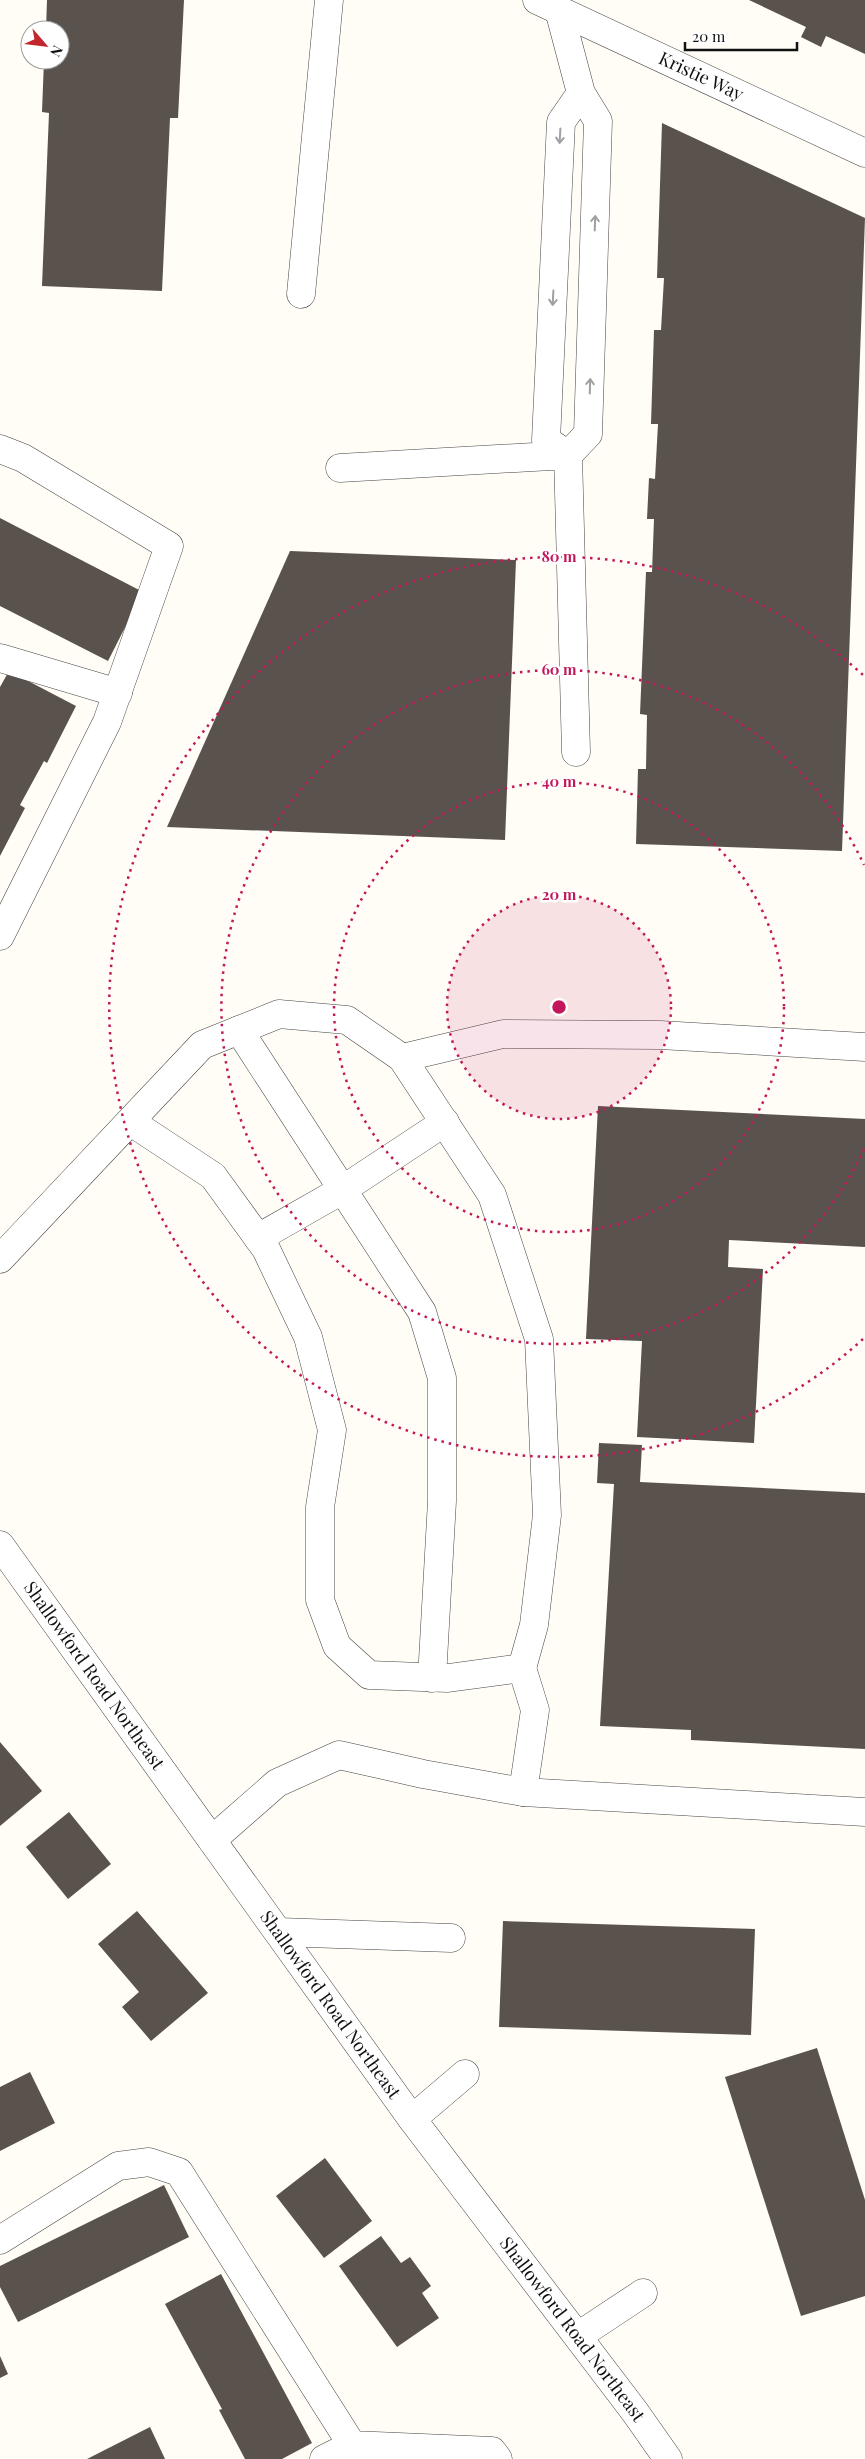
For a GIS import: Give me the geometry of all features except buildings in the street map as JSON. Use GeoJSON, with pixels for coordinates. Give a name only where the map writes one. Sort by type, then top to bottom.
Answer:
{"type":"FeatureCollection","features":[{"type":"Feature","properties":{"kind":"street"},"geometry":{"type":"LineString","coordinates":[[301,294],[329,0]]}},
{"type":"Feature","properties":{"kind":"street"},"geometry":{"type":"LineString","coordinates":[[340,468],[568,455],[588,434],[598,120],[581,93],[548,5]]}},
{"type":"Feature","properties":{"kind":"street","name":"Kristie Way"},"geometry":{"type":"LineString","coordinates":[[548,5],[865,154]]}},
{"type":"Feature","properties":{"kind":"street"},"geometry":{"type":"LineString","coordinates":[[568,455],[546,440],[561,122],[581,93]]}},
{"type":"Feature","properties":{"kind":"street"},"geometry":{"type":"LineString","coordinates":[[0,449],[23,458],[169,546],[107,722],[0,936]]}},
{"type":"Feature","properties":{"kind":"street"},"geometry":{"type":"LineString","coordinates":[[568,455],[576,752]]}},
{"type":"Feature","properties":{"kind":"street"},"geometry":{"type":"LineString","coordinates":[[0,658],[118,693]]}},
{"type":"Feature","properties":{"kind":"street"},"geometry":{"type":"LineString","coordinates":[[0,1259],[202,1045],[279,1014],[347,1020],[402,1058],[492,1195],[540,1339],[547,1515],[534,1625],[522,1668],[536,1710],[523,1792]]}},
{"type":"Feature","properties":{"kind":"street"},"geometry":{"type":"LineString","coordinates":[[239,1030],[422,1312],[442,1378],[442,1501],[432,1678]]}},
{"type":"Feature","properties":{"kind":"street"},"geometry":{"type":"LineString","coordinates":[[402,1058],[503,1034],[660,1035],[865,1047]]}},
{"type":"Feature","properties":{"kind":"street"},"geometry":{"type":"LineString","coordinates":[[131,1122],[213,1176],[266,1249],[308,1337],[332,1430],[320,1507],[320,1600],[337,1646],[369,1675],[448,1678],[522,1668]]}},
{"type":"Feature","properties":{"kind":"street"},"geometry":{"type":"LineString","coordinates":[[258,1238],[342,1190],[445,1122]]}},
{"type":"Feature","properties":{"kind":"street","name":"Shallowford Road Northeast"},"geometry":{"type":"LineString","coordinates":[[0,1545],[412,2119],[578,2336],[668,2459]]}},
{"type":"Feature","properties":{"kind":"street"},"geometry":{"type":"LineString","coordinates":[[212,1840],[277,1783],[339,1755],[423,1774],[523,1792],[865,1812]]}},
{"type":"Feature","properties":{"kind":"street"},"geometry":{"type":"LineString","coordinates":[[279,1932],[451,1938]]}},
{"type":"Feature","properties":{"kind":"street"},"geometry":{"type":"LineString","coordinates":[[412,2119],[465,2074]]}},
{"type":"Feature","properties":{"kind":"street"},"geometry":{"type":"LineString","coordinates":[[0,2240],[118,2166],[149,2162],[179,2172],[352,2445]]}},
{"type":"Feature","properties":{"kind":"street"},"geometry":{"type":"LineString","coordinates":[[578,2336],[643,2293]]}},
{"type":"Feature","properties":{"kind":"street"},"geometry":{"type":"LineString","coordinates":[[324,2459],[352,2445],[492,2451],[498,2459]]}}]}
